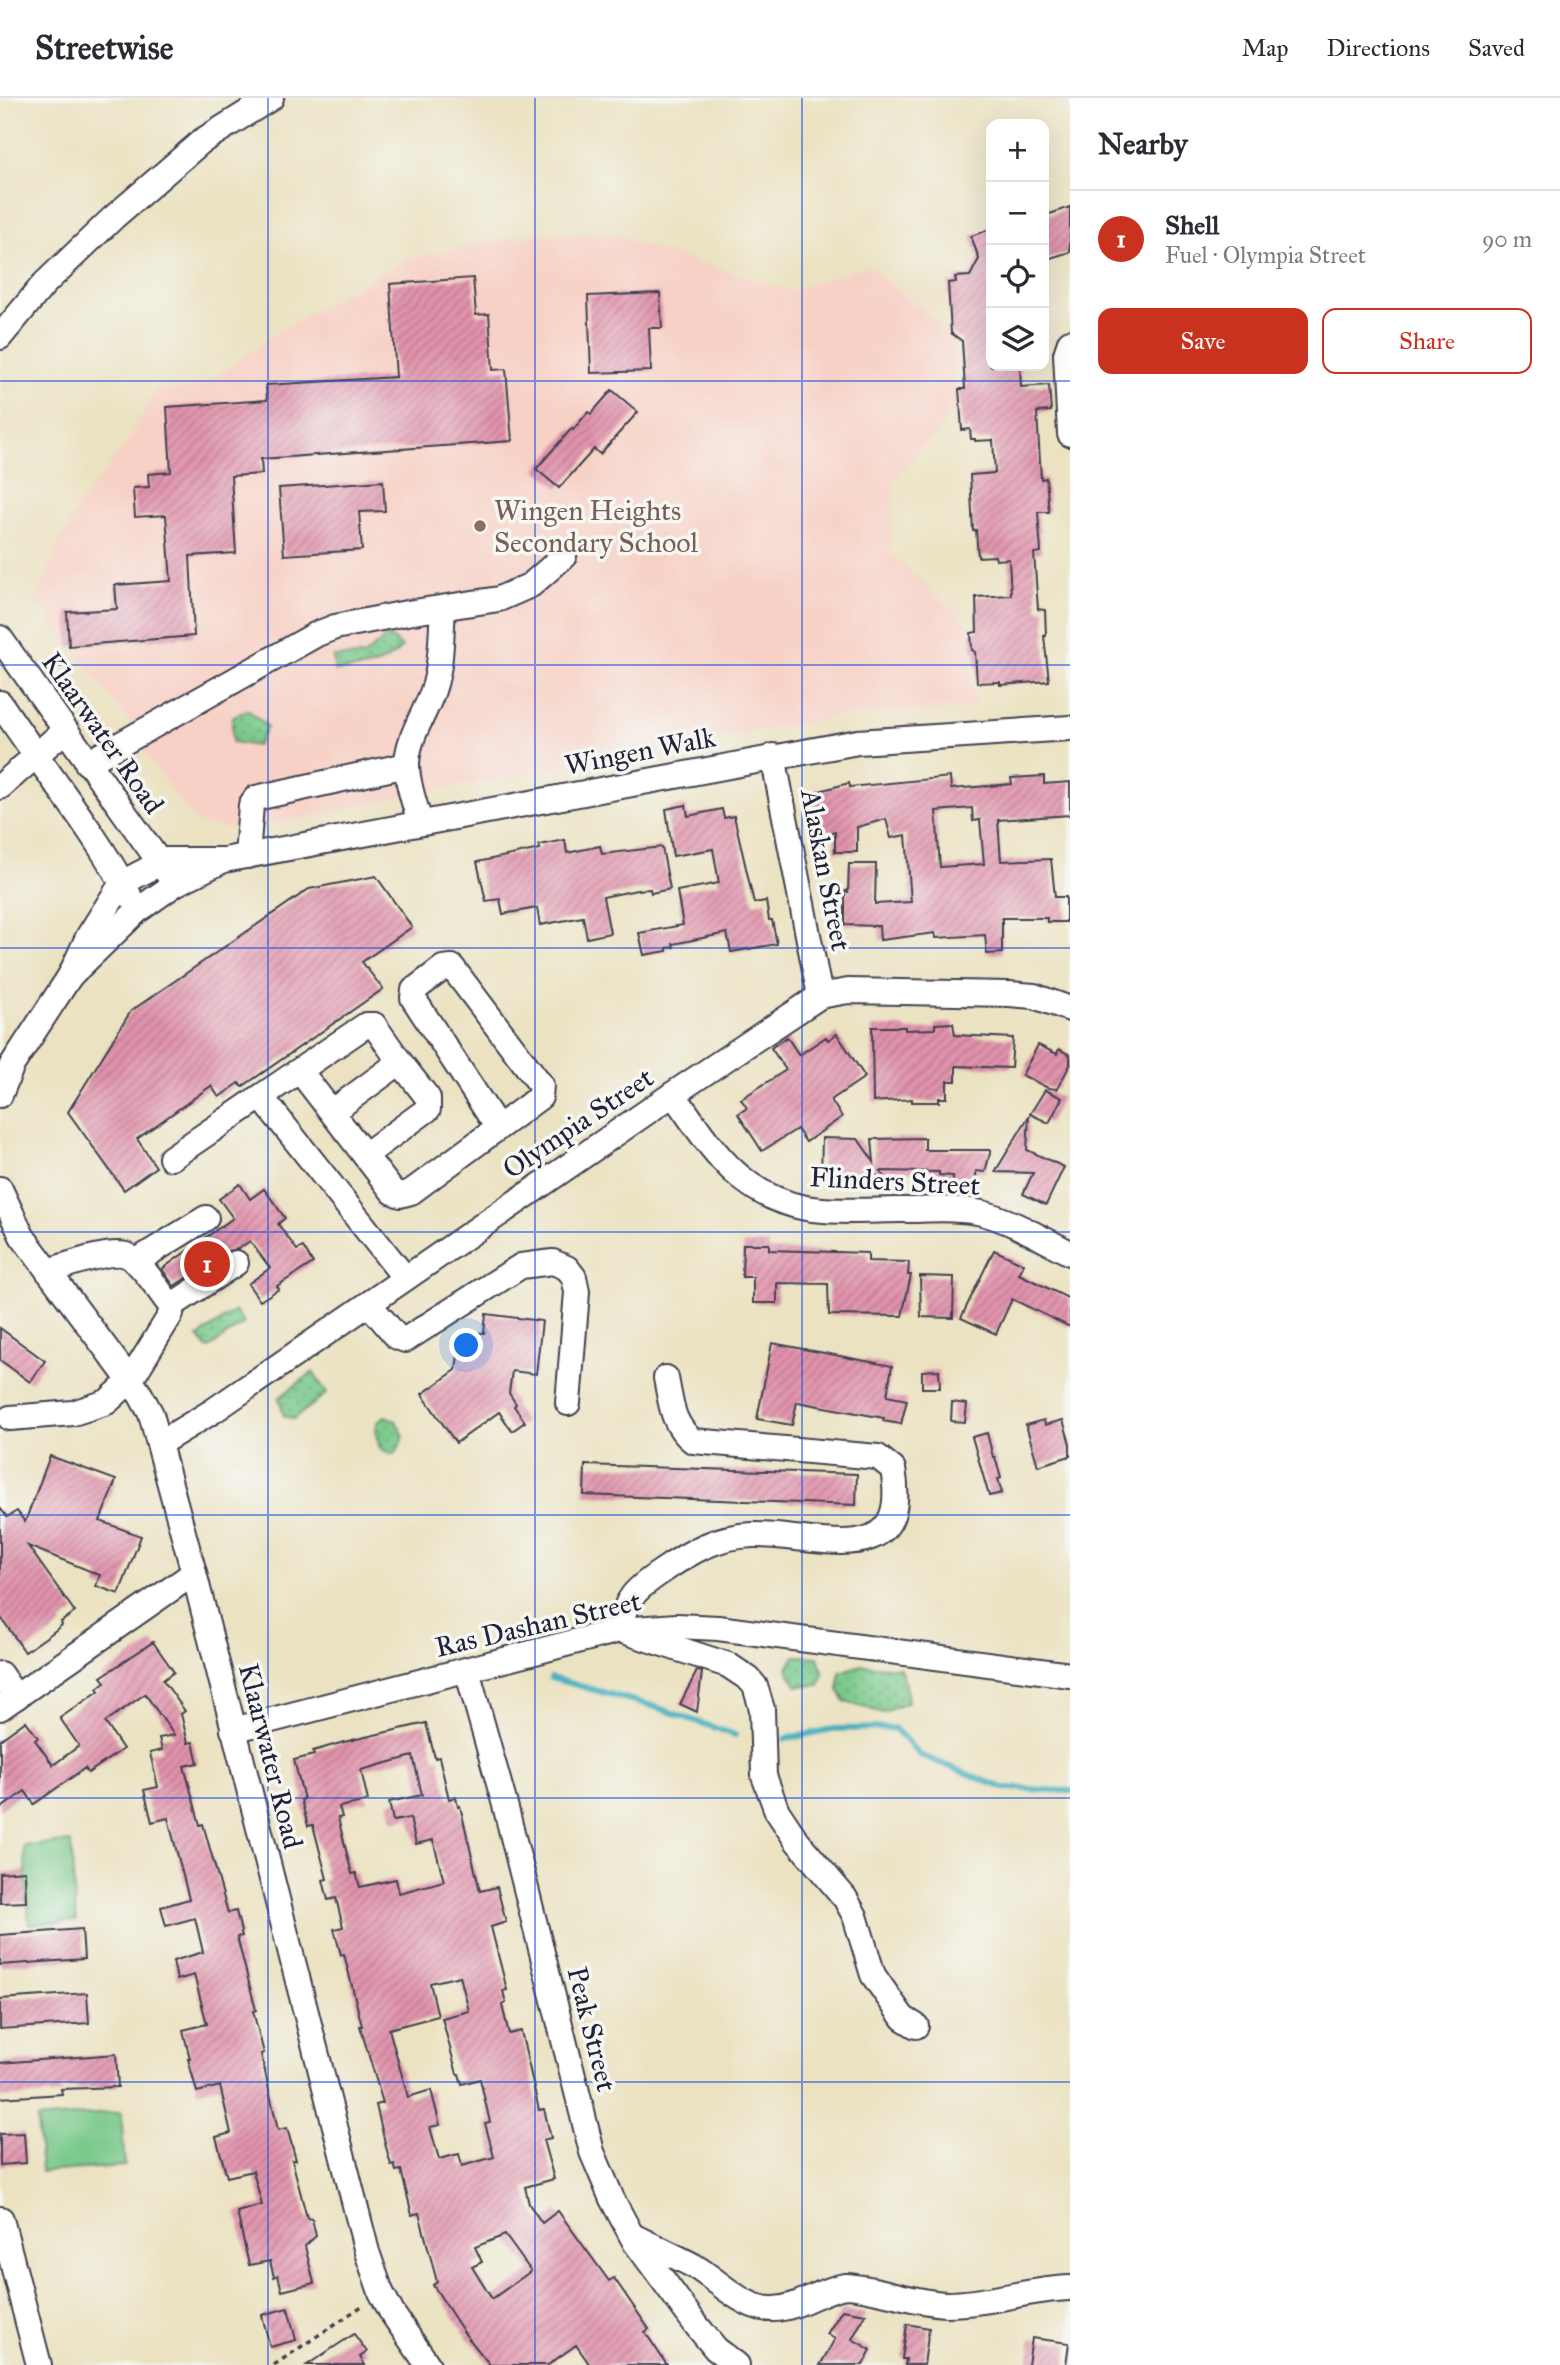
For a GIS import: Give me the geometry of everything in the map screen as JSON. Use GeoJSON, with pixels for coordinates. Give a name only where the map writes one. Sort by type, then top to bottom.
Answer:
{"type":"FeatureCollection","features":[{"type":"Feature","properties":{"kind":"street"},"geometry":{"type":"LineString","coordinates":[[0,337],[44,284],[114,217],[202,141],[271,98]]}},
{"type":"Feature","properties":{"kind":"street"},"geometry":{"type":"LineString","coordinates":[[1070,342],[1066,354],[1070,433]]}},
{"type":"Feature","properties":{"kind":"street"},"geometry":{"type":"LineString","coordinates":[[88,763],[317,634],[335,627],[407,613],[499,599],[531,585],[564,556]]}},
{"type":"Feature","properties":{"kind":"street"},"geometry":{"type":"LineString","coordinates":[[420,823],[407,765],[412,739],[436,684],[443,609]]}},
{"type":"Feature","properties":{"kind":"street","name":"Klaarwater Road"},"geometry":{"type":"LineString","coordinates":[[0,638],[64,732],[175,884]]}},
{"type":"Feature","properties":{"kind":"street"},"geometry":{"type":"LineString","coordinates":[[0,703],[92,833],[137,911]]}},
{"type":"Feature","properties":{"kind":"street","name":"Wingen Walk"},"geometry":{"type":"LineString","coordinates":[[159,862],[195,858],[235,858],[858,742],[1070,728]]}},
{"type":"Feature","properties":{"kind":"street"},"geometry":{"type":"LineString","coordinates":[[0,787],[64,732]]}},
{"type":"Feature","properties":{"kind":"street","name":"Alaskan Street"},"geometry":{"type":"LineString","coordinates":[[773,756],[820,996]]}},
{"type":"Feature","properties":{"kind":"street"},"geometry":{"type":"LineString","coordinates":[[235,858],[251,805],[256,798],[407,765]]}},
{"type":"Feature","properties":{"kind":"street","name":"Wingen Walk"},"geometry":{"type":"LineString","coordinates":[[175,884],[235,858]]}},
{"type":"Feature","properties":{"kind":"street"},"geometry":{"type":"LineString","coordinates":[[0,1095],[12,1065],[70,976],[88,937],[122,883],[159,862]]}},
{"type":"Feature","properties":{"kind":"street"},"geometry":{"type":"LineString","coordinates":[[70,976],[137,911],[175,884]]}},
{"type":"Feature","properties":{"kind":"street"},"geometry":{"type":"LineString","coordinates":[[300,1071],[393,1192],[407,1194],[498,1128],[540,1097],[541,1085],[454,968],[446,967],[414,990],[413,998],[498,1128]]}},
{"type":"Feature","properties":{"kind":"street","name":"Olympia Street"},"geometry":{"type":"LineString","coordinates":[[160,1443],[213,1411],[820,996],[848,991],[1009,994],[1034,996],[1070,1009]]}},
{"type":"Feature","properties":{"kind":"street"},"geometry":{"type":"LineString","coordinates":[[172,1158],[371,1024],[428,1098],[428,1109],[365,1155]]}},
{"type":"Feature","properties":{"kind":"street"},"geometry":{"type":"LineString","coordinates":[[332,1112],[400,1062]]}},
{"type":"Feature","properties":{"kind":"street","name":"Flinders Street"},"geometry":{"type":"LineString","coordinates":[[673,1094],[720,1160],[744,1183],[772,1199],[808,1209],[946,1210],[981,1213],[1007,1222],[1070,1253]]}},
{"type":"Feature","properties":{"kind":"street"},"geometry":{"type":"LineString","coordinates":[[262,1098],[405,1278]]}},
{"type":"Feature","properties":{"kind":"street","name":"Klaarwater Road"},"geometry":{"type":"LineString","coordinates":[[0,1189],[22,1236],[130,1381],[151,1414],[368,2252],[381,2292],[392,2313],[428,2365]]}},
{"type":"Feature","properties":{"kind":"street"},"geometry":{"type":"LineString","coordinates":[[135,1262],[206,1218]]}},
{"type":"Feature","properties":{"kind":"street"},"geometry":{"type":"LineString","coordinates":[[10,1418],[73,1413],[107,1402],[130,1381],[169,1321],[171,1306],[135,1262],[125,1254],[111,1254],[48,1271]]}},
{"type":"Feature","properties":{"kind":"street"},"geometry":{"type":"LineString","coordinates":[[369,1304],[397,1338],[405,1340],[521,1266],[553,1262],[567,1268],[574,1277],[577,1292],[569,1403]]}},
{"type":"Feature","properties":{"kind":"street"},"geometry":{"type":"LineString","coordinates":[[171,1306],[236,1263]]}},
{"type":"Feature","properties":{"kind":"street"},"geometry":{"type":"LineString","coordinates":[[666,1378],[675,1421],[693,1441],[878,1457],[893,1469],[896,1485],[891,1520],[880,1532],[866,1540],[850,1543],[753,1535],[704,1544],[642,1585],[624,1606],[620,1630],[728,1665],[755,1686],[762,1709],[764,1776],[777,1811],[797,1841],[845,1898],[855,1916],[873,1975],[903,2018],[916,2026]]}},
{"type":"Feature","properties":{"kind":"street"},"geometry":{"type":"LineString","coordinates":[[0,1674],[8,1702],[194,1573]]}},
{"type":"Feature","properties":{"kind":"street","name":"Ras Dashan Street"},"geometry":{"type":"LineString","coordinates":[[233,1730],[620,1630],[677,1626],[718,1628],[1070,1675]]}},
{"type":"Feature","properties":{"kind":"street","name":"Peak Street"},"geometry":{"type":"LineString","coordinates":[[467,1670],[505,1805],[592,2152],[612,2199],[632,2235],[697,2326],[716,2349],[737,2365]]}},
{"type":"Feature","properties":{"kind":"street"},"geometry":{"type":"LineString","coordinates":[[1,2219],[39,2365]]}},
{"type":"Feature","properties":{"kind":"street"},"geometry":{"type":"LineString","coordinates":[[632,2235],[697,2268],[747,2302],[766,2309],[782,2309],[832,2288],[846,2286],[948,2304],[1070,2288]]}},
{"type":"Feature","properties":{"kind":"path"},"geometry":{"type":"LineString","coordinates":[[274,2365],[381,2292]]}},
{"type":"Feature","properties":{"kind":"shaded area","name":"Wingen Heights Secondary School"},"geometry":{"type":"Polygon","coordinates":[[[617,233],[630,241],[791,291],[868,265],[954,336],[958,408],[893,480],[891,554],[968,623],[975,707],[841,716],[412,795],[278,823],[227,828],[195,822],[139,745],[139,734],[35,603],[57,547],[79,505],[129,439],[157,389],[196,385],[217,376],[282,329],[407,259],[516,237],[617,233]]]}},
{"type":"Feature","properties":{"kind":"green space"},"geometry":{"type":"Polygon","coordinates":[[[388,635],[402,647],[387,660],[371,666],[335,671],[333,657],[364,656],[388,635]]]}},
{"type":"Feature","properties":{"kind":"green space"},"geometry":{"type":"Polygon","coordinates":[[[248,710],[267,726],[257,746],[232,742],[232,717],[248,710]]]}},
{"type":"Feature","properties":{"kind":"green space"},"geometry":{"type":"Polygon","coordinates":[[[235,1311],[244,1323],[208,1349],[198,1337],[235,1311]]]}},
{"type":"Feature","properties":{"kind":"green space"},"geometry":{"type":"Polygon","coordinates":[[[313,1372],[327,1393],[294,1419],[284,1416],[279,1398],[313,1372]]]}},
{"type":"Feature","properties":{"kind":"green space"},"geometry":{"type":"Polygon","coordinates":[[[385,1416],[396,1421],[404,1436],[396,1453],[389,1454],[380,1448],[376,1434],[377,1423],[385,1416]]]}},
{"type":"Feature","properties":{"kind":"green space"},"geometry":{"type":"Polygon","coordinates":[[[795,1656],[818,1657],[823,1673],[820,1685],[796,1686],[787,1668],[795,1656]]]}},
{"type":"Feature","properties":{"kind":"green space"},"geometry":{"type":"Polygon","coordinates":[[[862,1665],[900,1668],[908,1702],[883,1713],[844,1701],[839,1691],[840,1672],[862,1665]]]}},
{"type":"Feature","properties":{"kind":"green space"},"geometry":{"type":"Polygon","coordinates":[[[71,1842],[76,1921],[29,1924],[24,1846],[71,1842]]]}},
{"type":"Feature","properties":{"kind":"green space"},"geometry":{"type":"Polygon","coordinates":[[[121,2112],[125,2166],[41,2172],[37,2119],[121,2112]]]}},
{"type":"Feature","properties":{"kind":"building"},"geometry":{"type":"Polygon","coordinates":[[[1070,207],[1070,252],[1049,258],[1049,245],[1049,214],[1070,207]]]}},
{"type":"Feature","properties":{"kind":"building"},"geometry":{"type":"Polygon","coordinates":[[[986,231],[986,371],[1020,371],[1021,387],[1049,385],[1051,411],[1037,412],[1041,479],[1046,478],[1049,512],[1038,512],[1041,552],[1034,553],[1038,609],[1045,610],[1044,636],[1049,681],[1000,685],[1000,682],[977,683],[971,633],[977,632],[976,597],[1011,595],[1009,559],[978,557],[976,530],[973,531],[970,475],[995,473],[993,440],[975,441],[971,439],[970,429],[962,430],[959,389],[965,389],[962,341],[951,333],[948,283],[956,282],[955,277],[970,276],[979,259],[971,236],[986,231]]]}},
{"type":"Feature","properties":{"kind":"building"},"geometry":{"type":"Polygon","coordinates":[[[473,278],[476,315],[489,314],[493,370],[506,369],[512,441],[261,459],[262,474],[231,476],[236,553],[190,556],[194,636],[69,646],[67,612],[117,609],[115,585],[171,581],[166,515],[135,517],[133,488],[149,487],[148,474],[171,472],[167,407],[267,400],[266,385],[396,377],[390,284],[473,278]]]}},
{"type":"Feature","properties":{"kind":"building"},"geometry":{"type":"Polygon","coordinates":[[[660,293],[662,328],[649,328],[651,371],[591,373],[588,296],[660,293]]]}},
{"type":"Feature","properties":{"kind":"building"},"geometry":{"type":"Polygon","coordinates":[[[612,390],[638,412],[600,454],[594,449],[559,488],[536,469],[572,428],[573,430],[588,412],[591,414],[612,390]]]}},
{"type":"Feature","properties":{"kind":"building"},"geometry":{"type":"Polygon","coordinates":[[[383,481],[385,511],[359,512],[362,550],[284,555],[279,488],[383,481]]]}},
{"type":"Feature","properties":{"kind":"building"},"geometry":{"type":"Polygon","coordinates":[[[1044,776],[1044,784],[1070,782],[1070,815],[998,820],[1001,861],[1051,859],[1055,897],[1066,897],[1066,922],[1047,922],[1047,918],[1002,918],[1002,953],[987,954],[985,935],[936,938],[935,933],[880,940],[879,926],[845,925],[845,891],[848,892],[849,864],[876,864],[875,904],[911,902],[906,835],[891,838],[886,819],[857,827],[857,852],[835,852],[835,832],[824,835],[812,793],[849,783],[850,787],[950,777],[951,789],[1012,784],[1011,778],[1044,776]],[[972,808],[936,811],[940,867],[984,864],[980,820],[973,821],[972,808]]]}},
{"type":"Feature","properties":{"kind":"building"},"geometry":{"type":"Polygon","coordinates":[[[686,805],[688,816],[722,809],[724,818],[734,816],[754,903],[766,901],[777,944],[731,952],[727,933],[673,944],[674,947],[667,948],[667,951],[644,955],[639,933],[683,925],[677,891],[719,883],[713,849],[673,856],[666,809],[686,805]]]}},
{"type":"Feature","properties":{"kind":"building"},"geometry":{"type":"Polygon","coordinates":[[[565,840],[567,853],[600,846],[602,854],[662,847],[670,889],[651,893],[650,889],[637,890],[603,897],[610,933],[587,938],[583,917],[540,925],[537,908],[503,914],[500,899],[486,901],[477,862],[540,849],[539,845],[565,840]]]}},
{"type":"Feature","properties":{"kind":"building"},"geometry":{"type":"Polygon","coordinates":[[[376,876],[412,927],[362,962],[383,989],[242,1087],[239,1083],[219,1097],[211,1086],[137,1139],[156,1167],[124,1190],[68,1112],[131,1011],[309,889],[376,876]]]}},
{"type":"Feature","properties":{"kind":"building"},"geometry":{"type":"Polygon","coordinates":[[[953,1023],[955,1035],[1013,1038],[1011,1068],[956,1066],[956,1081],[947,1081],[947,1098],[939,1098],[939,1102],[912,1102],[912,1099],[873,1102],[872,1027],[935,1029],[935,1024],[953,1023]]]}},
{"type":"Feature","properties":{"kind":"building"},"geometry":{"type":"Polygon","coordinates":[[[837,1034],[865,1077],[831,1100],[842,1117],[806,1142],[797,1129],[762,1151],[738,1114],[747,1108],[741,1099],[786,1070],[771,1048],[787,1037],[799,1055],[826,1037],[828,1040],[837,1034]]]}},
{"type":"Feature","properties":{"kind":"building"},"geometry":{"type":"Polygon","coordinates":[[[1038,1045],[1057,1054],[1059,1049],[1070,1055],[1070,1065],[1057,1089],[1048,1088],[1022,1075],[1038,1045]]]}},
{"type":"Feature","properties":{"kind":"building"},"geometry":{"type":"Polygon","coordinates":[[[1045,1090],[1062,1098],[1049,1123],[1030,1114],[1045,1090]]]}},
{"type":"Feature","properties":{"kind":"building"},"geometry":{"type":"Polygon","coordinates":[[[1029,1116],[1027,1150],[1064,1167],[1046,1205],[1023,1194],[1033,1173],[995,1172],[1029,1116]]]}},
{"type":"Feature","properties":{"kind":"building"},"geometry":{"type":"Polygon","coordinates":[[[822,1138],[858,1139],[874,1162],[872,1139],[925,1138],[925,1150],[991,1150],[985,1172],[976,1171],[976,1193],[953,1193],[953,1176],[939,1175],[939,1172],[880,1171],[884,1176],[874,1176],[874,1179],[821,1177],[822,1138]]]}},
{"type":"Feature","properties":{"kind":"building"},"geometry":{"type":"Polygon","coordinates":[[[240,1184],[250,1199],[264,1189],[285,1218],[278,1224],[297,1250],[303,1247],[313,1263],[277,1286],[279,1289],[260,1301],[248,1284],[270,1268],[250,1241],[238,1249],[228,1251],[174,1286],[162,1269],[233,1218],[219,1199],[240,1184]]]}},
{"type":"Feature","properties":{"kind":"building"},"geometry":{"type":"Polygon","coordinates":[[[743,1244],[769,1244],[769,1250],[868,1253],[868,1261],[909,1262],[908,1275],[911,1275],[902,1316],[829,1315],[828,1284],[777,1283],[777,1303],[753,1303],[753,1277],[742,1277],[743,1244]]]}},
{"type":"Feature","properties":{"kind":"building"},"geometry":{"type":"Polygon","coordinates":[[[994,1250],[1024,1264],[1019,1274],[1070,1299],[1070,1327],[1012,1299],[996,1334],[961,1318],[994,1250]]]}},
{"type":"Feature","properties":{"kind":"building"},"geometry":{"type":"Polygon","coordinates":[[[920,1276],[954,1277],[953,1318],[921,1317],[920,1276]]]}},
{"type":"Feature","properties":{"kind":"building"},"geometry":{"type":"Polygon","coordinates":[[[486,1314],[542,1321],[536,1374],[512,1371],[509,1393],[525,1422],[512,1431],[499,1412],[456,1443],[422,1394],[456,1370],[461,1332],[484,1333],[486,1314]]]}},
{"type":"Feature","properties":{"kind":"building"},"geometry":{"type":"Polygon","coordinates":[[[0,1328],[45,1361],[30,1382],[0,1360],[0,1328]]]}},
{"type":"Feature","properties":{"kind":"building"},"geometry":{"type":"Polygon","coordinates":[[[772,1343],[892,1366],[887,1396],[907,1400],[901,1424],[883,1421],[884,1418],[797,1402],[792,1425],[757,1419],[772,1343]]]}},
{"type":"Feature","properties":{"kind":"building"},"geometry":{"type":"Polygon","coordinates":[[[939,1370],[940,1388],[922,1388],[922,1371],[939,1370]]]}},
{"type":"Feature","properties":{"kind":"building"},"geometry":{"type":"Polygon","coordinates":[[[952,1402],[967,1404],[965,1422],[951,1421],[952,1402]]]}},
{"type":"Feature","properties":{"kind":"building"},"geometry":{"type":"Polygon","coordinates":[[[1044,1420],[1045,1425],[1063,1420],[1070,1444],[1070,1456],[1038,1466],[1026,1425],[1044,1420]]]}},
{"type":"Feature","properties":{"kind":"building"},"geometry":{"type":"Polygon","coordinates":[[[987,1433],[1001,1478],[998,1479],[1002,1493],[989,1496],[972,1437],[987,1433]]]}},
{"type":"Feature","properties":{"kind":"building"},"geometry":{"type":"Polygon","coordinates":[[[50,1456],[116,1480],[100,1521],[141,1536],[119,1594],[96,1586],[100,1575],[28,1546],[75,1612],[25,1652],[0,1616],[0,1508],[7,1517],[17,1511],[25,1522],[50,1456]]]}},
{"type":"Feature","properties":{"kind":"building"},"geometry":{"type":"Polygon","coordinates":[[[585,1465],[857,1474],[856,1505],[584,1495],[585,1465]]]}},
{"type":"Feature","properties":{"kind":"building"},"geometry":{"type":"Polygon","coordinates":[[[153,1642],[174,1672],[163,1680],[185,1711],[181,1714],[188,1743],[193,1742],[198,1763],[184,1766],[228,1913],[236,1911],[242,1936],[237,1937],[256,2010],[253,2011],[264,2053],[261,2054],[278,2130],[287,2128],[307,2218],[312,2219],[316,2236],[305,2246],[314,2283],[282,2291],[278,2275],[274,2277],[270,2261],[249,2265],[237,2212],[262,2205],[253,2171],[227,2177],[216,2137],[231,2133],[220,2086],[197,2092],[188,2059],[183,2030],[207,2024],[194,1975],[177,1980],[173,1961],[203,1952],[195,1918],[166,1926],[161,1907],[189,1899],[168,1818],[152,1822],[144,1790],[158,1787],[150,1753],[162,1750],[159,1738],[174,1735],[145,1694],[105,1722],[123,1749],[88,1773],[85,1768],[34,1804],[25,1791],[0,1809],[0,1740],[26,1721],[38,1738],[35,1740],[53,1765],[79,1746],[60,1718],[99,1691],[97,1688],[105,1682],[101,1677],[153,1642]]]}},
{"type":"Feature","properties":{"kind":"building"},"geometry":{"type":"Polygon","coordinates":[[[697,1671],[702,1672],[697,1712],[680,1704],[697,1671]]]}},
{"type":"Feature","properties":{"kind":"building"},"geometry":{"type":"Polygon","coordinates":[[[426,1723],[435,1758],[439,1757],[449,1799],[456,1797],[458,1807],[460,1806],[480,1891],[497,1887],[506,1922],[491,1927],[507,1990],[503,1991],[506,2003],[502,2005],[509,2034],[521,2031],[539,2110],[544,2109],[551,2138],[543,2140],[554,2179],[525,2187],[529,2204],[542,2223],[558,2211],[609,2281],[614,2278],[649,2329],[645,2332],[667,2365],[590,2365],[576,2345],[548,2365],[490,2365],[465,2334],[433,2285],[437,2282],[419,2213],[412,2215],[401,2170],[396,2171],[394,2164],[391,2165],[386,2147],[376,2105],[383,2103],[360,2026],[344,1954],[341,1955],[334,1929],[343,1927],[336,1898],[328,1900],[323,1880],[327,1879],[313,1825],[308,1826],[294,1760],[344,1742],[426,1723]],[[413,1756],[361,1770],[368,1801],[339,1807],[342,1817],[338,1818],[352,1874],[356,1873],[360,1887],[396,1879],[399,1893],[444,1881],[433,1840],[416,1844],[410,1818],[393,1821],[389,1802],[422,1795],[413,1756]],[[460,1976],[430,1983],[438,2016],[389,2029],[408,2097],[431,2090],[440,2125],[430,2127],[439,2159],[459,2154],[462,2166],[494,2157],[485,2123],[490,2122],[480,2079],[462,2084],[457,2074],[442,2018],[469,2011],[460,1976]],[[505,2235],[475,2247],[482,2262],[472,2267],[492,2299],[531,2271],[505,2235]]]}},
{"type":"Feature","properties":{"kind":"building"},"geometry":{"type":"Polygon","coordinates":[[[25,1871],[26,1902],[0,1903],[0,1873],[25,1871]]]}},
{"type":"Feature","properties":{"kind":"building"},"geometry":{"type":"Polygon","coordinates":[[[82,1929],[84,1959],[0,1965],[0,1935],[82,1929]]]}},
{"type":"Feature","properties":{"kind":"building"},"geometry":{"type":"Polygon","coordinates":[[[87,1993],[89,2023],[0,2029],[0,1999],[87,1993]]]}},
{"type":"Feature","properties":{"kind":"building"},"geometry":{"type":"Polygon","coordinates":[[[116,2054],[118,2087],[61,2089],[62,2094],[0,2098],[0,2063],[116,2054]]]}},
{"type":"Feature","properties":{"kind":"building"},"geometry":{"type":"Polygon","coordinates":[[[24,2133],[26,2163],[0,2165],[0,2134],[24,2133]]]}},
{"type":"Feature","properties":{"kind":"building"},"geometry":{"type":"Polygon","coordinates":[[[288,2308],[296,2340],[270,2347],[262,2315],[288,2308]]]}},
{"type":"Feature","properties":{"kind":"building"},"geometry":{"type":"Polygon","coordinates":[[[842,2310],[866,2314],[852,2339],[871,2350],[863,2365],[820,2365],[835,2339],[827,2334],[842,2310]]]}},
{"type":"Feature","properties":{"kind":"building"},"geometry":{"type":"Polygon","coordinates":[[[907,2324],[929,2328],[924,2365],[905,2365],[906,2359],[902,2359],[907,2324]]]}},
{"type":"Feature","properties":{"kind":"building"},"geometry":{"type":"Polygon","coordinates":[[[354,2334],[367,2352],[360,2357],[365,2365],[307,2365],[354,2334]]]}},
{"type":"Feature","properties":{"kind":"building"},"geometry":{"type":"Polygon","coordinates":[[[1032,2338],[1069,2343],[1066,2365],[1028,2365],[1032,2338]]]}},
{"type":"Feature","properties":{"kind":"waterway"},"geometry":{"type":"LineString","coordinates":[[551,1678],[656,1707],[735,1735]]}},
{"type":"Feature","properties":{"kind":"waterway"},"geometry":{"type":"LineString","coordinates":[[785,1739],[832,1729],[894,1728],[920,1755],[1003,1788],[1070,1791]]}},
{"type":"Feature","properties":{"kind":"place","name":"Wingen Heights Secondary School"},"geometry":{"type":"Point","coordinates":[480,526]}},
{"type":"Feature","properties":{"kind":"place","name":"Shell"},"geometry":{"type":"Point","coordinates":[207,1264]}}]}
